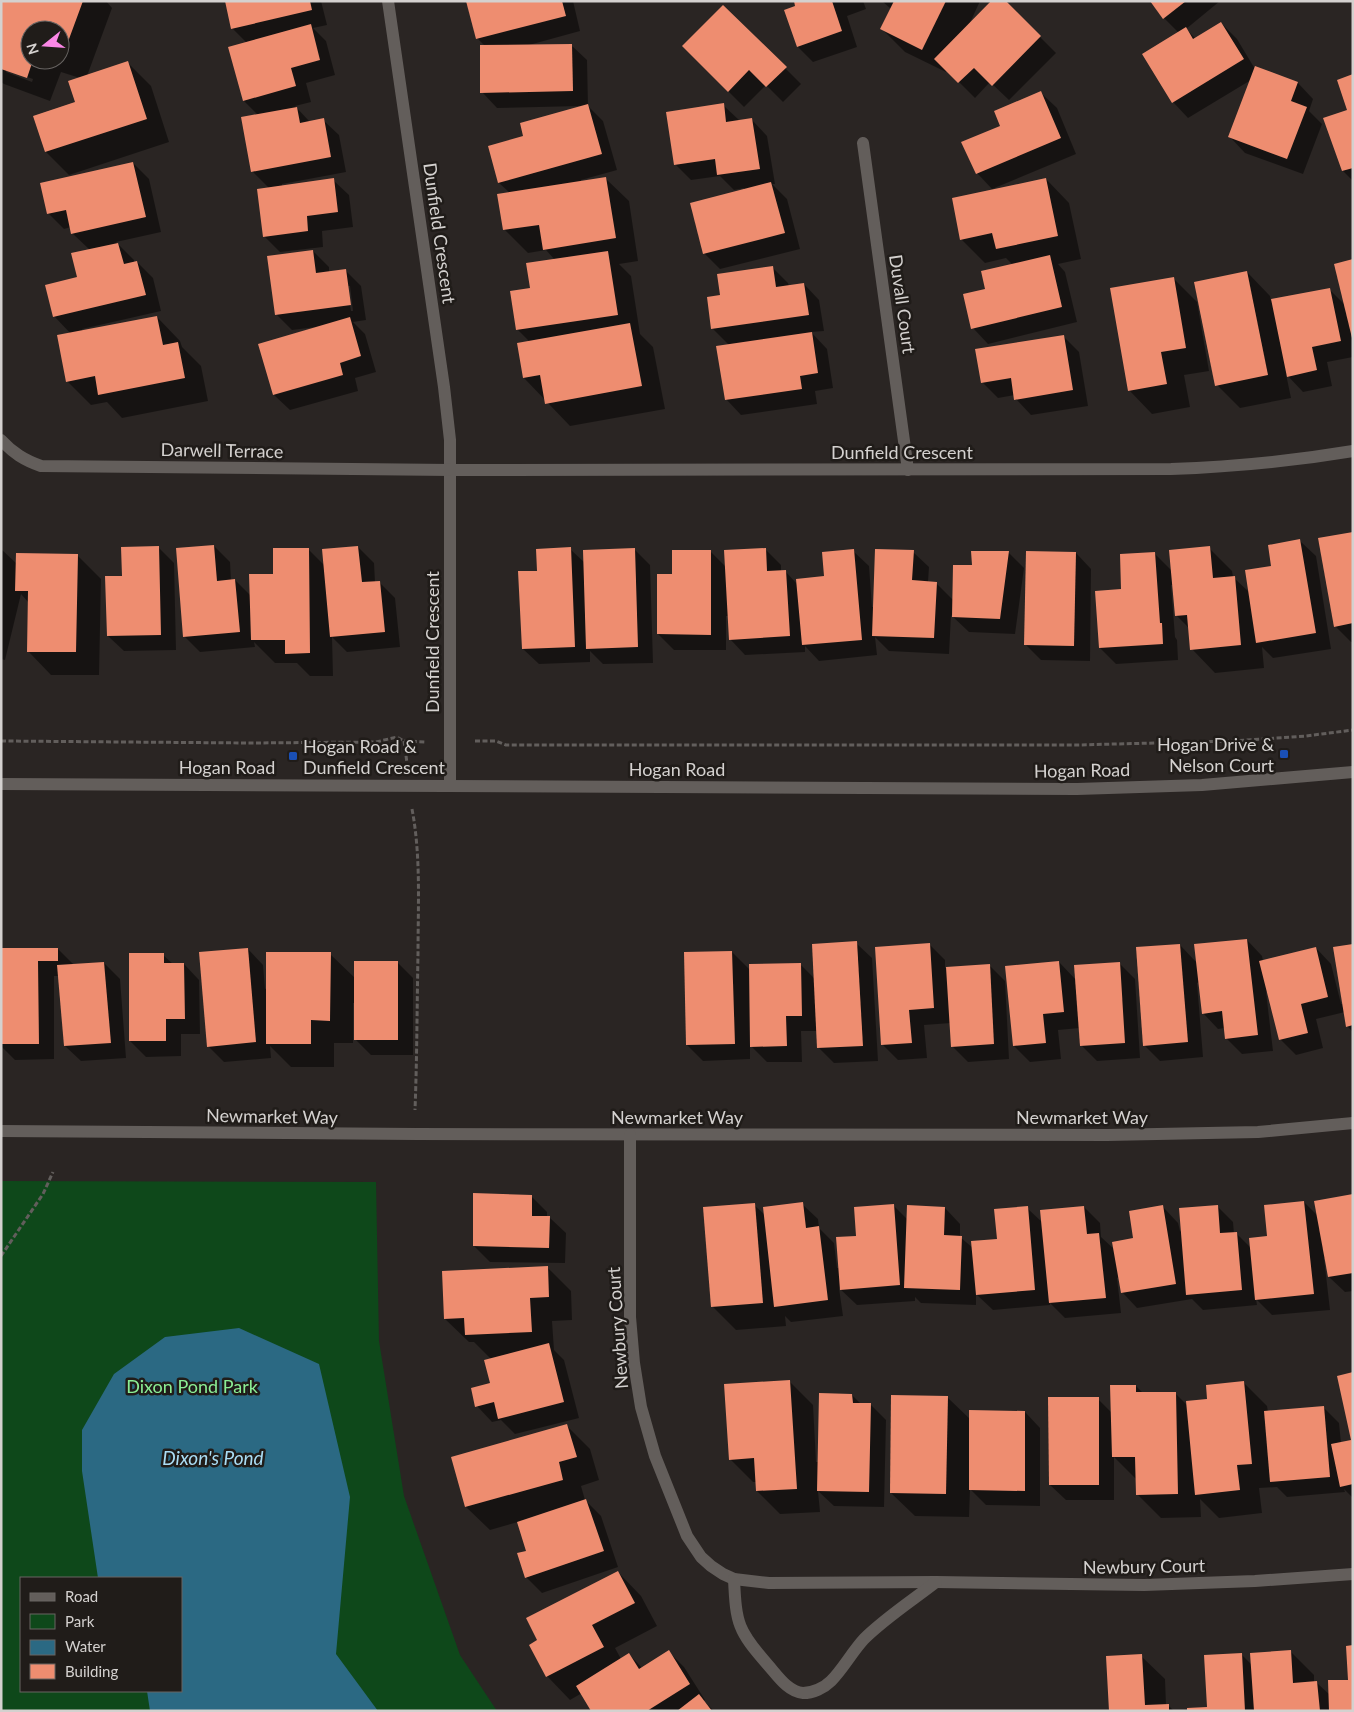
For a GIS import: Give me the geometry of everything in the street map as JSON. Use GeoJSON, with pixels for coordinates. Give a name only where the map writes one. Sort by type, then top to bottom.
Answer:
{"type":"FeatureCollection","features":[{"type":"Feature","properties":{"kind":"street","name":"Dunfield Crescent"},"geometry":{"type":"LineString","coordinates":[[388,1],[450,440],[450,784]]}},
{"type":"Feature","properties":{"kind":"street","name":"Duvall Court"},"geometry":{"type":"LineString","coordinates":[[863,143],[908,470]]}},
{"type":"Feature","properties":{"kind":"street","name":"Darwell Terrace"},"geometry":{"type":"LineString","coordinates":[[1,440],[12,452],[26,461],[41,466],[450,470]]}},
{"type":"Feature","properties":{"kind":"street","name":"Dunfield Crescent"},"geometry":{"type":"LineString","coordinates":[[450,470],[1100,470],[1220,467],[1353,451]]}},
{"type":"Feature","properties":{"kind":"street","name":"Hogan Road"},"geometry":{"type":"LineString","coordinates":[[1,784],[450,784],[1077,789],[1202,785],[1353,772]]}},
{"type":"Feature","properties":{"kind":"street","name":"Newmarket Way"},"geometry":{"type":"LineString","coordinates":[[1,1131],[630,1135],[1182,1134],[1258,1132],[1353,1123]]}},
{"type":"Feature","properties":{"kind":"street","name":"Newbury Court"},"geometry":{"type":"LineString","coordinates":[[630,1135],[631,1325],[634,1363],[641,1407],[655,1456],[687,1536],[701,1557],[710,1566],[734,1579],[768,1584],[936,1582],[1144,1585],[1255,1581],[1353,1574]]}},
{"type":"Feature","properties":{"kind":"street"},"geometry":{"type":"LineString","coordinates":[[734,1579],[738,1623],[751,1646],[787,1686],[802,1693],[812,1692],[830,1682],[865,1639],[936,1582]]}},
{"type":"Feature","properties":{"kind":"path"},"geometry":{"type":"LineString","coordinates":[[496,741],[506,745],[1068,746],[1233,741],[1306,736],[1353,730]]}},
{"type":"Feature","properties":{"kind":"path"},"geometry":{"type":"LineString","coordinates":[[1,740],[259,743],[376,742],[397,737],[404,741],[418,865],[415,1110]]}},
{"type":"Feature","properties":{"kind":"path"},"geometry":{"type":"LineString","coordinates":[[1,1256],[43,1194],[53,1172]]}},
{"type":"Feature","properties":{"kind":"green space","name":"Dixon Pond Park"},"geometry":{"type":"Polygon","coordinates":[[[1,1181],[376,1182],[379,1341],[404,1496],[460,1655],[497,1711],[1,1711],[1,1181]]]}},
{"type":"Feature","properties":{"kind":"water","name":"Dixon's Pond"},"geometry":{"type":"Polygon","coordinates":[[[239,1328],[319,1364],[350,1497],[336,1654],[378,1711],[150,1711],[147,1692],[182,1692],[182,1577],[98,1577],[82,1471],[82,1430],[114,1374],[165,1337],[239,1328]]]}},
{"type":"Feature","properties":{"kind":"building"},"geometry":{"type":"Polygon","coordinates":[[[1,1],[83,1],[70,36],[70,20],[20,20],[20,70],[30,70],[27,78],[1,69],[1,1]]]}},
{"type":"Feature","properties":{"kind":"building"},"geometry":{"type":"Polygon","coordinates":[[[225,1],[310,1],[312,10],[231,29],[225,1]]]}},
{"type":"Feature","properties":{"kind":"building"},"geometry":{"type":"Polygon","coordinates":[[[466,1],[562,1],[566,16],[476,39],[466,1]]]}},
{"type":"Feature","properties":{"kind":"building"},"geometry":{"type":"Polygon","coordinates":[[[794,1],[832,1],[842,31],[797,47],[784,10],[795,6],[794,1]]]}},
{"type":"Feature","properties":{"kind":"building"},"geometry":{"type":"Polygon","coordinates":[[[894,1],[946,1],[922,50],[880,29],[894,1]]]}},
{"type":"Feature","properties":{"kind":"building"},"geometry":{"type":"Polygon","coordinates":[[[991,1],[1006,1],[1041,36],[992,86],[974,68],[958,83],[934,59],[991,1]]]}},
{"type":"Feature","properties":{"kind":"building"},"geometry":{"type":"Polygon","coordinates":[[[1150,1],[1186,1],[1163,19],[1150,1]]]}},
{"type":"Feature","properties":{"kind":"building"},"geometry":{"type":"Polygon","coordinates":[[[723,5],[787,67],[766,87],[749,70],[728,92],[682,46],[723,5]]]}},
{"type":"Feature","properties":{"kind":"building"},"geometry":{"type":"Polygon","coordinates":[[[1221,22],[1244,59],[1172,103],[1142,54],[1186,27],[1193,39],[1221,22]]]}},
{"type":"Feature","properties":{"kind":"building"},"geometry":{"type":"Polygon","coordinates":[[[311,24],[320,60],[291,68],[296,86],[243,101],[228,47],[311,24]]]}},
{"type":"Feature","properties":{"kind":"building"},"geometry":{"type":"Polygon","coordinates":[[[572,44],[573,91],[480,93],[480,45],[572,44]]]}},
{"type":"Feature","properties":{"kind":"building"},"geometry":{"type":"Polygon","coordinates":[[[128,61],[147,119],[45,152],[33,116],[75,102],[68,81],[128,61]]]}},
{"type":"Feature","properties":{"kind":"building"},"geometry":{"type":"Polygon","coordinates":[[[1255,66],[1298,82],[1291,101],[1307,107],[1287,159],[1228,137],[1255,66]]]}},
{"type":"Feature","properties":{"kind":"building"},"geometry":{"type":"Polygon","coordinates":[[[1353,74],[1353,168],[1342,171],[1323,118],[1347,110],[1337,80],[1353,74]]]}},
{"type":"Feature","properties":{"kind":"building"},"geometry":{"type":"Polygon","coordinates":[[[1041,91],[1061,138],[976,174],[961,142],[1000,126],[994,111],[1041,91]]]}},
{"type":"Feature","properties":{"kind":"building"},"geometry":{"type":"Polygon","coordinates":[[[724,103],[726,122],[752,118],[760,169],[717,175],[715,159],[674,165],[666,112],[724,103]]]}},
{"type":"Feature","properties":{"kind":"building"},"geometry":{"type":"Polygon","coordinates":[[[588,104],[602,154],[498,183],[488,146],[523,136],[520,123],[588,104]]]}},
{"type":"Feature","properties":{"kind":"building"},"geometry":{"type":"Polygon","coordinates":[[[297,107],[300,123],[324,118],[331,157],[251,172],[241,117],[297,107]]]}},
{"type":"Feature","properties":{"kind":"building"},"geometry":{"type":"Polygon","coordinates":[[[133,162],[146,217],[71,234],[66,210],[47,214],[40,183],[133,162]]]}},
{"type":"Feature","properties":{"kind":"building"},"geometry":{"type":"Polygon","coordinates":[[[606,177],[616,238],[543,250],[539,225],[503,230],[497,194],[606,177]]]}},
{"type":"Feature","properties":{"kind":"building"},"geometry":{"type":"Polygon","coordinates":[[[334,178],[338,212],[307,216],[308,231],[263,237],[257,189],[334,178]]]}},
{"type":"Feature","properties":{"kind":"building"},"geometry":{"type":"Polygon","coordinates":[[[1046,178],[1058,236],[996,249],[992,233],[960,240],[952,198],[1046,178]]]}},
{"type":"Feature","properties":{"kind":"building"},"geometry":{"type":"Polygon","coordinates":[[[771,182],[785,233],[703,254],[690,203],[771,182]]]}},
{"type":"Feature","properties":{"kind":"building"},"geometry":{"type":"Polygon","coordinates":[[[118,243],[124,264],[137,261],[146,295],[53,317],[45,285],[77,277],[71,253],[118,243]]]}},
{"type":"Feature","properties":{"kind":"building"},"geometry":{"type":"Polygon","coordinates":[[[313,250],[316,273],[346,269],[351,305],[275,315],[267,256],[313,250]]]}},
{"type":"Feature","properties":{"kind":"building"},"geometry":{"type":"Polygon","coordinates":[[[608,251],[618,315],[516,330],[510,291],[530,288],[526,263],[608,251]]]}},
{"type":"Feature","properties":{"kind":"building"},"geometry":{"type":"Polygon","coordinates":[[[1050,255],[1062,307],[971,329],[963,294],[985,289],[981,271],[1050,255]]]}},
{"type":"Feature","properties":{"kind":"building"},"geometry":{"type":"Polygon","coordinates":[[[1353,259],[1353,338],[1352,338],[1334,264],[1353,259]]]}},
{"type":"Feature","properties":{"kind":"building"},"geometry":{"type":"Polygon","coordinates":[[[773,266],[776,287],[804,283],[809,315],[711,329],[707,297],[720,295],[717,274],[773,266]]]}},
{"type":"Feature","properties":{"kind":"building"},"geometry":{"type":"Polygon","coordinates":[[[1247,271],[1268,375],[1215,386],[1194,282],[1247,271]]]}},
{"type":"Feature","properties":{"kind":"building"},"geometry":{"type":"Polygon","coordinates":[[[1174,277],[1186,348],[1161,352],[1167,384],[1128,391],[1110,288],[1174,277]]]}},
{"type":"Feature","properties":{"kind":"building"},"geometry":{"type":"Polygon","coordinates":[[[1330,288],[1341,341],[1312,347],[1317,370],[1287,377],[1271,299],[1330,288]]]}},
{"type":"Feature","properties":{"kind":"building"},"geometry":{"type":"Polygon","coordinates":[[[157,316],[163,345],[178,342],[185,378],[98,395],[95,376],[66,382],[57,335],[157,316]]]}},
{"type":"Feature","properties":{"kind":"building"},"geometry":{"type":"Polygon","coordinates":[[[350,317],[361,356],[340,363],[343,375],[273,395],[258,344],[350,317]]]}},
{"type":"Feature","properties":{"kind":"building"},"geometry":{"type":"Polygon","coordinates":[[[630,323],[642,386],[545,404],[540,375],[523,378],[517,343],[630,323]]]}},
{"type":"Feature","properties":{"kind":"building"},"geometry":{"type":"Polygon","coordinates":[[[812,332],[818,373],[800,376],[802,389],[725,400],[716,346],[812,332]]]}},
{"type":"Feature","properties":{"kind":"building"},"geometry":{"type":"Polygon","coordinates":[[[1064,335],[1073,390],[1014,400],[1011,378],[981,383],[975,349],[1064,335]]]}},
{"type":"Feature","properties":{"kind":"building"},"geometry":{"type":"Polygon","coordinates":[[[1353,532],[1353,623],[1334,627],[1318,538],[1353,532]]]}},
{"type":"Feature","properties":{"kind":"building"},"geometry":{"type":"Polygon","coordinates":[[[1300,539],[1316,633],[1256,643],[1245,570],[1271,566],[1268,545],[1300,539]]]}},
{"type":"Feature","properties":{"kind":"building"},"geometry":{"type":"Polygon","coordinates":[[[214,545],[217,581],[235,579],[240,632],[183,637],[176,548],[214,545]]]}},
{"type":"Feature","properties":{"kind":"building"},"geometry":{"type":"Polygon","coordinates":[[[159,546],[161,635],[107,636],[105,576],[122,576],[121,547],[159,546]]]}},
{"type":"Feature","properties":{"kind":"building"},"geometry":{"type":"Polygon","coordinates":[[[358,546],[362,582],[380,581],[385,632],[330,637],[322,549],[358,546]]]}},
{"type":"Feature","properties":{"kind":"building"},"geometry":{"type":"Polygon","coordinates":[[[1210,546],[1213,578],[1235,576],[1241,645],[1190,650],[1187,615],[1175,616],[1169,550],[1210,546]]]}},
{"type":"Feature","properties":{"kind":"building"},"geometry":{"type":"Polygon","coordinates":[[[571,547],[575,647],[522,649],[518,571],[537,571],[536,549],[571,547]]]}},
{"type":"Feature","properties":{"kind":"building"},"geometry":{"type":"Polygon","coordinates":[[[273,548],[309,548],[310,653],[285,654],[285,640],[251,640],[249,574],[273,574],[273,548]]]}},
{"type":"Feature","properties":{"kind":"building"},"geometry":{"type":"Polygon","coordinates":[[[635,548],[638,647],[586,649],[583,550],[635,548]]]}},
{"type":"Feature","properties":{"kind":"building"},"geometry":{"type":"Polygon","coordinates":[[[766,548],[767,571],[786,570],[790,636],[729,640],[724,550],[766,548]]]}},
{"type":"Feature","properties":{"kind":"building"},"geometry":{"type":"Polygon","coordinates":[[[854,549],[862,640],[802,645],[796,579],[824,576],[822,552],[854,549]]]}},
{"type":"Feature","properties":{"kind":"building"},"geometry":{"type":"Polygon","coordinates":[[[875,549],[914,550],[912,580],[937,582],[934,638],[872,636],[875,549]]]}},
{"type":"Feature","properties":{"kind":"building"},"geometry":{"type":"Polygon","coordinates":[[[672,550],[711,550],[711,635],[657,634],[657,574],[672,574],[672,550]]]}},
{"type":"Feature","properties":{"kind":"building"},"geometry":{"type":"Polygon","coordinates":[[[971,551],[1009,551],[1000,619],[952,617],[953,565],[972,565],[971,551]]]}},
{"type":"Feature","properties":{"kind":"building"},"geometry":{"type":"Polygon","coordinates":[[[1026,551],[1076,552],[1074,646],[1024,645],[1026,551]]]}},
{"type":"Feature","properties":{"kind":"building"},"geometry":{"type":"Polygon","coordinates":[[[1155,552],[1163,644],[1099,648],[1095,591],[1121,589],[1120,554],[1155,552]]]}},
{"type":"Feature","properties":{"kind":"building"},"geometry":{"type":"Polygon","coordinates":[[[16,553],[78,554],[76,652],[27,652],[28,591],[15,591],[16,553]]]}},
{"type":"Feature","properties":{"kind":"building"},"geometry":{"type":"Polygon","coordinates":[[[1247,939],[1258,1035],[1225,1039],[1222,1011],[1202,1014],[1194,944],[1247,939]]]}},
{"type":"Feature","properties":{"kind":"building"},"geometry":{"type":"Polygon","coordinates":[[[857,941],[863,1046],[817,1048],[812,944],[857,941]]]}},
{"type":"Feature","properties":{"kind":"building"},"geometry":{"type":"Polygon","coordinates":[[[930,943],[934,1008],[909,1010],[912,1043],[881,1045],[875,947],[930,943]]]}},
{"type":"Feature","properties":{"kind":"building"},"geometry":{"type":"Polygon","coordinates":[[[1180,944],[1188,1042],[1143,1046],[1136,947],[1180,944]]]}},
{"type":"Feature","properties":{"kind":"building"},"geometry":{"type":"Polygon","coordinates":[[[1353,944],[1353,1025],[1346,1027],[1333,947],[1353,944]]]}},
{"type":"Feature","properties":{"kind":"building"},"geometry":{"type":"Polygon","coordinates":[[[1316,947],[1328,997],[1301,1004],[1308,1033],[1279,1040],[1259,961],[1316,947]]]}},
{"type":"Feature","properties":{"kind":"building"},"geometry":{"type":"Polygon","coordinates":[[[1,948],[58,948],[58,961],[38,961],[39,1044],[1,1044],[1,948]]]}},
{"type":"Feature","properties":{"kind":"building"},"geometry":{"type":"Polygon","coordinates":[[[248,948],[256,1042],[207,1047],[199,952],[248,948]]]}},
{"type":"Feature","properties":{"kind":"building"},"geometry":{"type":"Polygon","coordinates":[[[732,951],[735,1044],[686,1045],[684,952],[732,951]]]}},
{"type":"Feature","properties":{"kind":"building"},"geometry":{"type":"Polygon","coordinates":[[[266,952],[331,952],[330,1021],[311,1020],[311,1044],[266,1044],[266,952]]]}},
{"type":"Feature","properties":{"kind":"building"},"geometry":{"type":"Polygon","coordinates":[[[129,953],[164,953],[164,963],[184,963],[185,1019],[166,1019],[166,1041],[129,1041],[129,953]]]}},
{"type":"Feature","properties":{"kind":"building"},"geometry":{"type":"Polygon","coordinates":[[[354,961],[398,961],[398,1040],[354,1040],[354,961]]]}},
{"type":"Feature","properties":{"kind":"building"},"geometry":{"type":"Polygon","coordinates":[[[1059,961],[1064,1012],[1043,1014],[1046,1043],[1013,1046],[1005,966],[1059,961]]]}},
{"type":"Feature","properties":{"kind":"building"},"geometry":{"type":"Polygon","coordinates":[[[104,962],[111,1043],[64,1046],[57,965],[104,962]]]}},
{"type":"Feature","properties":{"kind":"building"},"geometry":{"type":"Polygon","coordinates":[[[1120,962],[1125,1043],[1080,1046],[1074,965],[1120,962]]]}},
{"type":"Feature","properties":{"kind":"building"},"geometry":{"type":"Polygon","coordinates":[[[801,963],[802,1016],[786,1016],[787,1046],[750,1047],[749,964],[801,963]]]}},
{"type":"Feature","properties":{"kind":"building"},"geometry":{"type":"Polygon","coordinates":[[[990,964],[994,1044],[951,1047],[946,967],[990,964]]]}},
{"type":"Feature","properties":{"kind":"building"},"geometry":{"type":"Polygon","coordinates":[[[473,1193],[532,1195],[532,1216],[550,1216],[549,1248],[473,1246],[473,1193]]]}},
{"type":"Feature","properties":{"kind":"building"},"geometry":{"type":"Polygon","coordinates":[[[1353,1194],[1353,1273],[1328,1277],[1314,1201],[1353,1194]]]}},
{"type":"Feature","properties":{"kind":"building"},"geometry":{"type":"Polygon","coordinates":[[[1304,1201],[1314,1294],[1255,1300],[1249,1238],[1267,1236],[1264,1205],[1304,1201]]]}},
{"type":"Feature","properties":{"kind":"building"},"geometry":{"type":"Polygon","coordinates":[[[803,1202],[806,1228],[819,1226],[828,1300],[774,1307],[763,1207],[803,1202]]]}},
{"type":"Feature","properties":{"kind":"building"},"geometry":{"type":"Polygon","coordinates":[[[755,1203],[763,1303],[711,1307],[703,1207],[755,1203]]]}},
{"type":"Feature","properties":{"kind":"building"},"geometry":{"type":"Polygon","coordinates":[[[894,1204],[900,1285],[840,1290],[836,1237],[856,1236],[854,1207],[894,1204]]]}},
{"type":"Feature","properties":{"kind":"building"},"geometry":{"type":"Polygon","coordinates":[[[907,1205],[945,1207],[944,1235],[962,1236],[960,1290],[904,1288],[907,1205]]]}},
{"type":"Feature","properties":{"kind":"building"},"geometry":{"type":"Polygon","coordinates":[[[1163,1205],[1176,1284],[1121,1293],[1112,1242],[1133,1238],[1129,1211],[1163,1205]]]}},
{"type":"Feature","properties":{"kind":"building"},"geometry":{"type":"Polygon","coordinates":[[[1218,1205],[1220,1233],[1237,1232],[1242,1290],[1186,1295],[1179,1208],[1218,1205]]]}},
{"type":"Feature","properties":{"kind":"building"},"geometry":{"type":"Polygon","coordinates":[[[1028,1206],[1035,1290],[976,1295],[971,1241],[997,1239],[994,1209],[1028,1206]]]}},
{"type":"Feature","properties":{"kind":"building"},"geometry":{"type":"Polygon","coordinates":[[[1084,1206],[1087,1234],[1099,1233],[1106,1298],[1049,1303],[1040,1210],[1084,1206]]]}},
{"type":"Feature","properties":{"kind":"building"},"geometry":{"type":"Polygon","coordinates":[[[548,1266],[549,1297],[530,1298],[532,1332],[465,1335],[464,1318],[444,1319],[442,1271],[548,1266]]]}},
{"type":"Feature","properties":{"kind":"building"},"geometry":{"type":"Polygon","coordinates":[[[549,1343],[564,1402],[498,1419],[494,1402],[475,1407],[471,1388],[490,1383],[484,1360],[549,1343]]]}},
{"type":"Feature","properties":{"kind":"building"},"geometry":{"type":"Polygon","coordinates":[[[1353,1372],[1353,1484],[1340,1487],[1331,1444],[1351,1440],[1337,1376],[1353,1372]]]}},
{"type":"Feature","properties":{"kind":"building"},"geometry":{"type":"Polygon","coordinates":[[[790,1380],[797,1489],[756,1491],[754,1458],[729,1460],[724,1384],[790,1380]]]}},
{"type":"Feature","properties":{"kind":"building"},"geometry":{"type":"Polygon","coordinates":[[[1244,1381],[1252,1464],[1237,1465],[1240,1490],[1195,1495],[1186,1401],[1207,1399],[1206,1385],[1244,1381]]]}},
{"type":"Feature","properties":{"kind":"building"},"geometry":{"type":"Polygon","coordinates":[[[1110,1385],[1136,1385],[1136,1392],[1176,1392],[1178,1494],[1136,1495],[1135,1457],[1112,1457],[1110,1385]]]}},
{"type":"Feature","properties":{"kind":"building"},"geometry":{"type":"Polygon","coordinates":[[[819,1393],[852,1394],[853,1403],[871,1403],[869,1492],[817,1491],[819,1393]]]}},
{"type":"Feature","properties":{"kind":"building"},"geometry":{"type":"Polygon","coordinates":[[[891,1395],[948,1396],[946,1494],[890,1493],[891,1395]]]}},
{"type":"Feature","properties":{"kind":"building"},"geometry":{"type":"Polygon","coordinates":[[[1048,1397],[1099,1397],[1099,1485],[1049,1485],[1048,1397]]]}},
{"type":"Feature","properties":{"kind":"building"},"geometry":{"type":"Polygon","coordinates":[[[1324,1406],[1330,1477],[1270,1482],[1264,1411],[1324,1406]]]}},
{"type":"Feature","properties":{"kind":"building"},"geometry":{"type":"Polygon","coordinates":[[[969,1410],[1025,1411],[1025,1491],[969,1490],[969,1410]]]}},
{"type":"Feature","properties":{"kind":"building"},"geometry":{"type":"Polygon","coordinates":[[[567,1424],[577,1457],[559,1462],[563,1480],[465,1507],[451,1457],[567,1424]]]}},
{"type":"Feature","properties":{"kind":"building"},"geometry":{"type":"Polygon","coordinates":[[[586,1499],[604,1551],[525,1578],[517,1553],[526,1551],[517,1522],[586,1499]]]}},
{"type":"Feature","properties":{"kind":"building"},"geometry":{"type":"Polygon","coordinates":[[[618,1571],[635,1603],[592,1625],[604,1647],[546,1677],[529,1645],[537,1640],[526,1618],[618,1571]]]}},
{"type":"Feature","properties":{"kind":"building"},"geometry":{"type":"Polygon","coordinates":[[[1353,1645],[1353,1711],[1329,1711],[1328,1680],[1348,1680],[1346,1646],[1353,1645]]]}},
{"type":"Feature","properties":{"kind":"building"},"geometry":{"type":"Polygon","coordinates":[[[669,1650],[690,1684],[647,1711],[591,1711],[576,1686],[629,1653],[639,1669],[669,1650]]]}},
{"type":"Feature","properties":{"kind":"building"},"geometry":{"type":"Polygon","coordinates":[[[1291,1650],[1293,1683],[1317,1681],[1320,1711],[1254,1711],[1250,1653],[1291,1650]]]}},
{"type":"Feature","properties":{"kind":"building"},"geometry":{"type":"Polygon","coordinates":[[[1242,1653],[1245,1711],[1187,1711],[1187,1708],[1207,1707],[1204,1655],[1242,1653]]]}},
{"type":"Feature","properties":{"kind":"building"},"geometry":{"type":"Polygon","coordinates":[[[1142,1654],[1145,1705],[1169,1704],[1169,1711],[1109,1711],[1106,1656],[1142,1654]]]}},
{"type":"Feature","properties":{"kind":"building"},"geometry":{"type":"Polygon","coordinates":[[[699,1694],[712,1711],[677,1711],[699,1694]]]}},
{"type":"Feature","properties":{"kind":"place","name":"Hogan Drive & Nelson Court"},"geometry":{"type":"Point","coordinates":[1284,754]}},
{"type":"Feature","properties":{"kind":"place","name":"Hogan Road & Dunfield Crescent"},"geometry":{"type":"Point","coordinates":[293,756]}}]}
